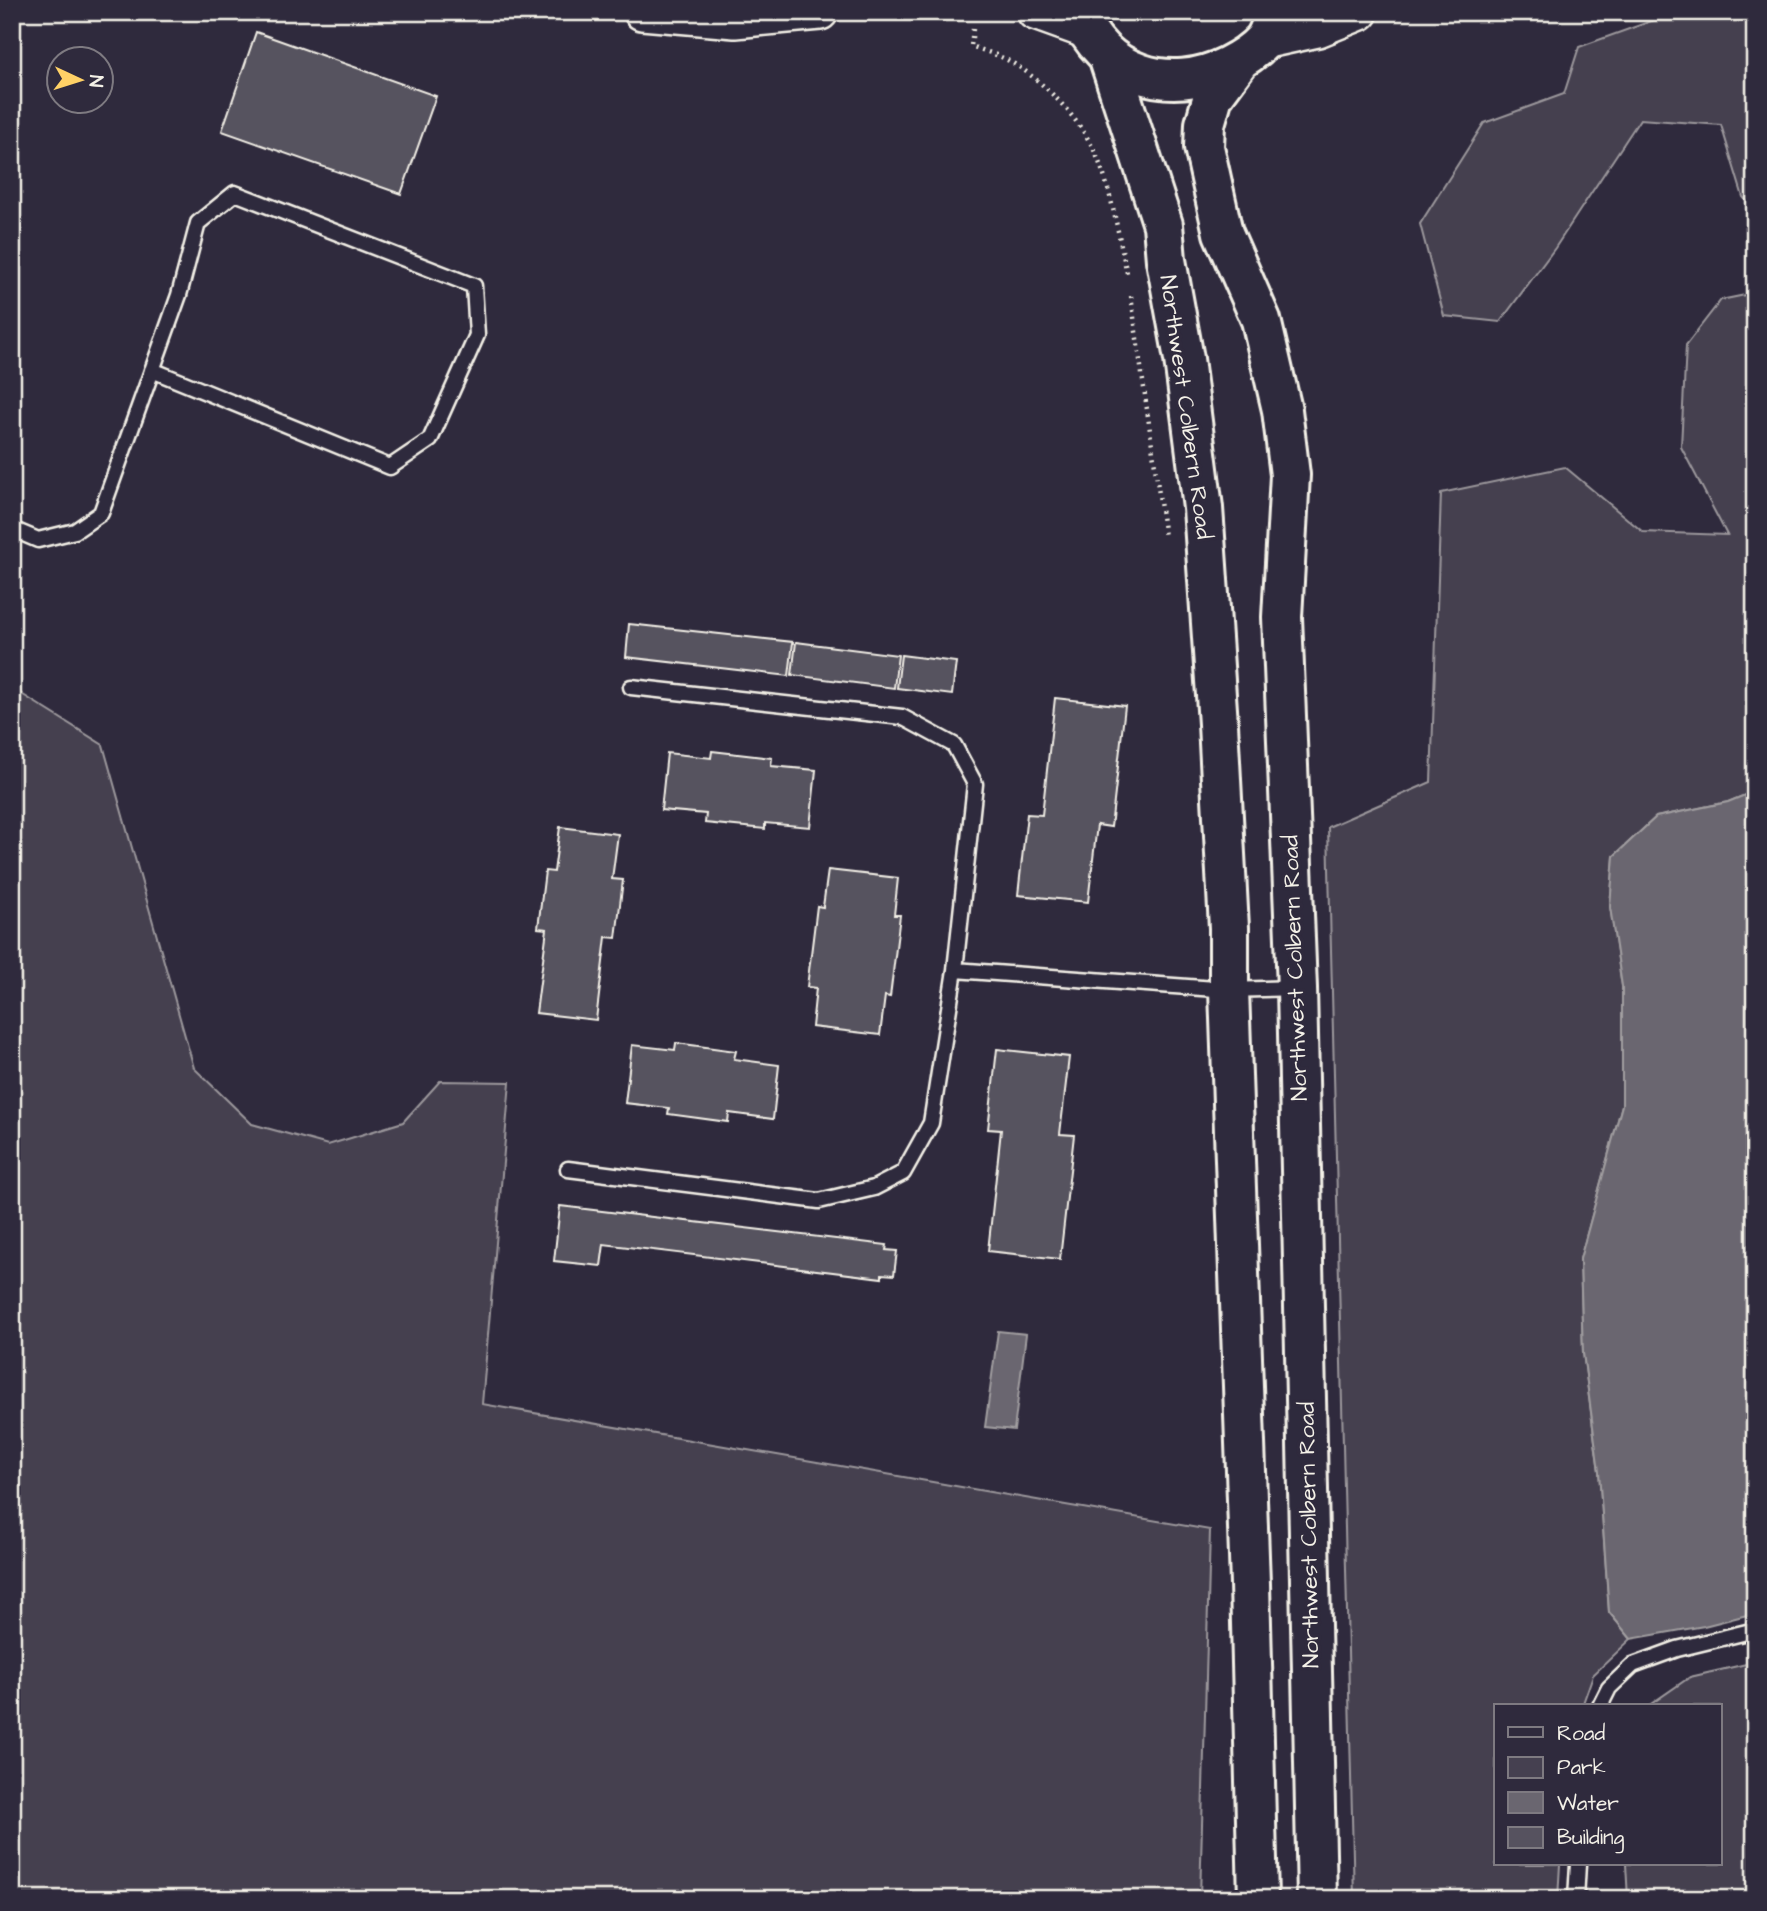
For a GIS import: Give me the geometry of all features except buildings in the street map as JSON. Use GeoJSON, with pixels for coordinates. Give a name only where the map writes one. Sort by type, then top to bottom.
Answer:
{"type":"FeatureCollection","features":[{"type":"Feature","properties":{"kind":"main road"},"geometry":{"type":"LineString","coordinates":[[1090,33],[1138,74],[1173,81],[1207,76],[1259,38]]}},
{"type":"Feature","properties":{"kind":"main road","name":"Northwest Colbern Road"},"geometry":{"type":"LineString","coordinates":[[1090,33],[1163,225],[1203,508],[1219,724],[1229,928],[1228,990],[1250,1584],[1258,1899]]}},
{"type":"Feature","properties":{"kind":"main road","name":"Northwest Colbern Road"},"geometry":{"type":"LineString","coordinates":[[1259,38],[1213,96],[1205,124],[1204,147],[1223,233],[1261,320],[1282,410],[1290,475],[1282,617],[1297,988],[1317,1899]]}},
{"type":"Feature","properties":{"kind":"street"},"geometry":{"type":"LineString","coordinates":[[642,12],[735,20],[820,12]]}},
{"type":"Feature","properties":{"kind":"street"},"geometry":{"type":"LineString","coordinates":[[1035,12],[1090,33]]}},
{"type":"Feature","properties":{"kind":"street"},"geometry":{"type":"LineString","coordinates":[[1259,38],[1318,29],[1360,12]]}},
{"type":"Feature","properties":{"kind":"lane"},"geometry":{"type":"LineString","coordinates":[[12,530],[38,540],[75,531],[100,513],[179,295],[198,223],[235,193],[474,286],[477,335],[430,440],[390,467],[152,370]]}},
{"type":"Feature","properties":{"kind":"lane"},"geometry":{"type":"LineString","coordinates":[[568,1169],[819,1201],[874,1188],[903,1173],[931,1123],[955,970],[975,784],[954,746],[902,717],[631,687]]}},
{"type":"Feature","properties":{"kind":"lane"},"geometry":{"type":"LineString","coordinates":[[955,970],[1228,990],[1297,988]]}},
{"type":"Feature","properties":{"kind":"lane"},"geometry":{"type":"LineString","coordinates":[[1601,1704],[1609,1688],[1633,1665],[1677,1649],[1755,1630]]}},
{"type":"Feature","properties":{"kind":"lane"},"geometry":{"type":"LineString","coordinates":[[1576,1899],[1578,1866]]}},
{"type":"Feature","properties":{"kind":"path"},"geometry":{"type":"LineString","coordinates":[[973,29],[971,46],[1003,58],[1030,76],[1060,102],[1080,127],[1100,165],[1130,284],[1166,543]]}},
{"type":"Feature","properties":{"kind":"green space"},"geometry":{"type":"Polygon","coordinates":[[[1755,14],[1755,211],[1743,197],[1721,125],[1640,119],[1555,248],[1500,322],[1444,316],[1420,224],[1484,123],[1564,94],[1579,47],[1654,20],[1755,14]]]}},
{"type":"Feature","properties":{"kind":"green space"},"geometry":{"type":"Polygon","coordinates":[[[1755,293],[1755,791],[1728,802],[1656,817],[1614,856],[1610,906],[1622,986],[1622,1105],[1580,1259],[1583,1353],[1599,1471],[1609,1612],[1631,1639],[1593,1675],[1583,1704],[1494,1704],[1494,1866],[1560,1866],[1558,1899],[1354,1899],[1328,827],[1431,782],[1441,493],[1565,467],[1643,532],[1727,535],[1681,447],[1686,345],[1721,300],[1755,293]]]}},
{"type":"Feature","properties":{"kind":"green space"},"geometry":{"type":"Polygon","coordinates":[[[12,688],[103,745],[194,1068],[252,1124],[328,1145],[403,1122],[440,1081],[510,1082],[482,1404],[1210,1530],[1200,1899],[12,1899],[12,688]]]}},
{"type":"Feature","properties":{"kind":"green space"},"geometry":{"type":"Polygon","coordinates":[[[1755,1662],[1755,1899],[1628,1899],[1626,1866],[1722,1866],[1722,1704],[1651,1704],[1690,1677],[1755,1662]]]}},
{"type":"Feature","properties":{"kind":"water"},"geometry":{"type":"Polygon","coordinates":[[[1755,791],[1755,1613],[1704,1626],[1631,1639],[1609,1612],[1599,1471],[1583,1353],[1580,1259],[1622,1105],[1622,986],[1610,907],[1614,856],[1656,817],[1728,802],[1755,791]]]}},
{"type":"Feature","properties":{"kind":"water"},"geometry":{"type":"Polygon","coordinates":[[[998,1331],[1026,1334],[1014,1430],[985,1427],[998,1331]]]}}]}
